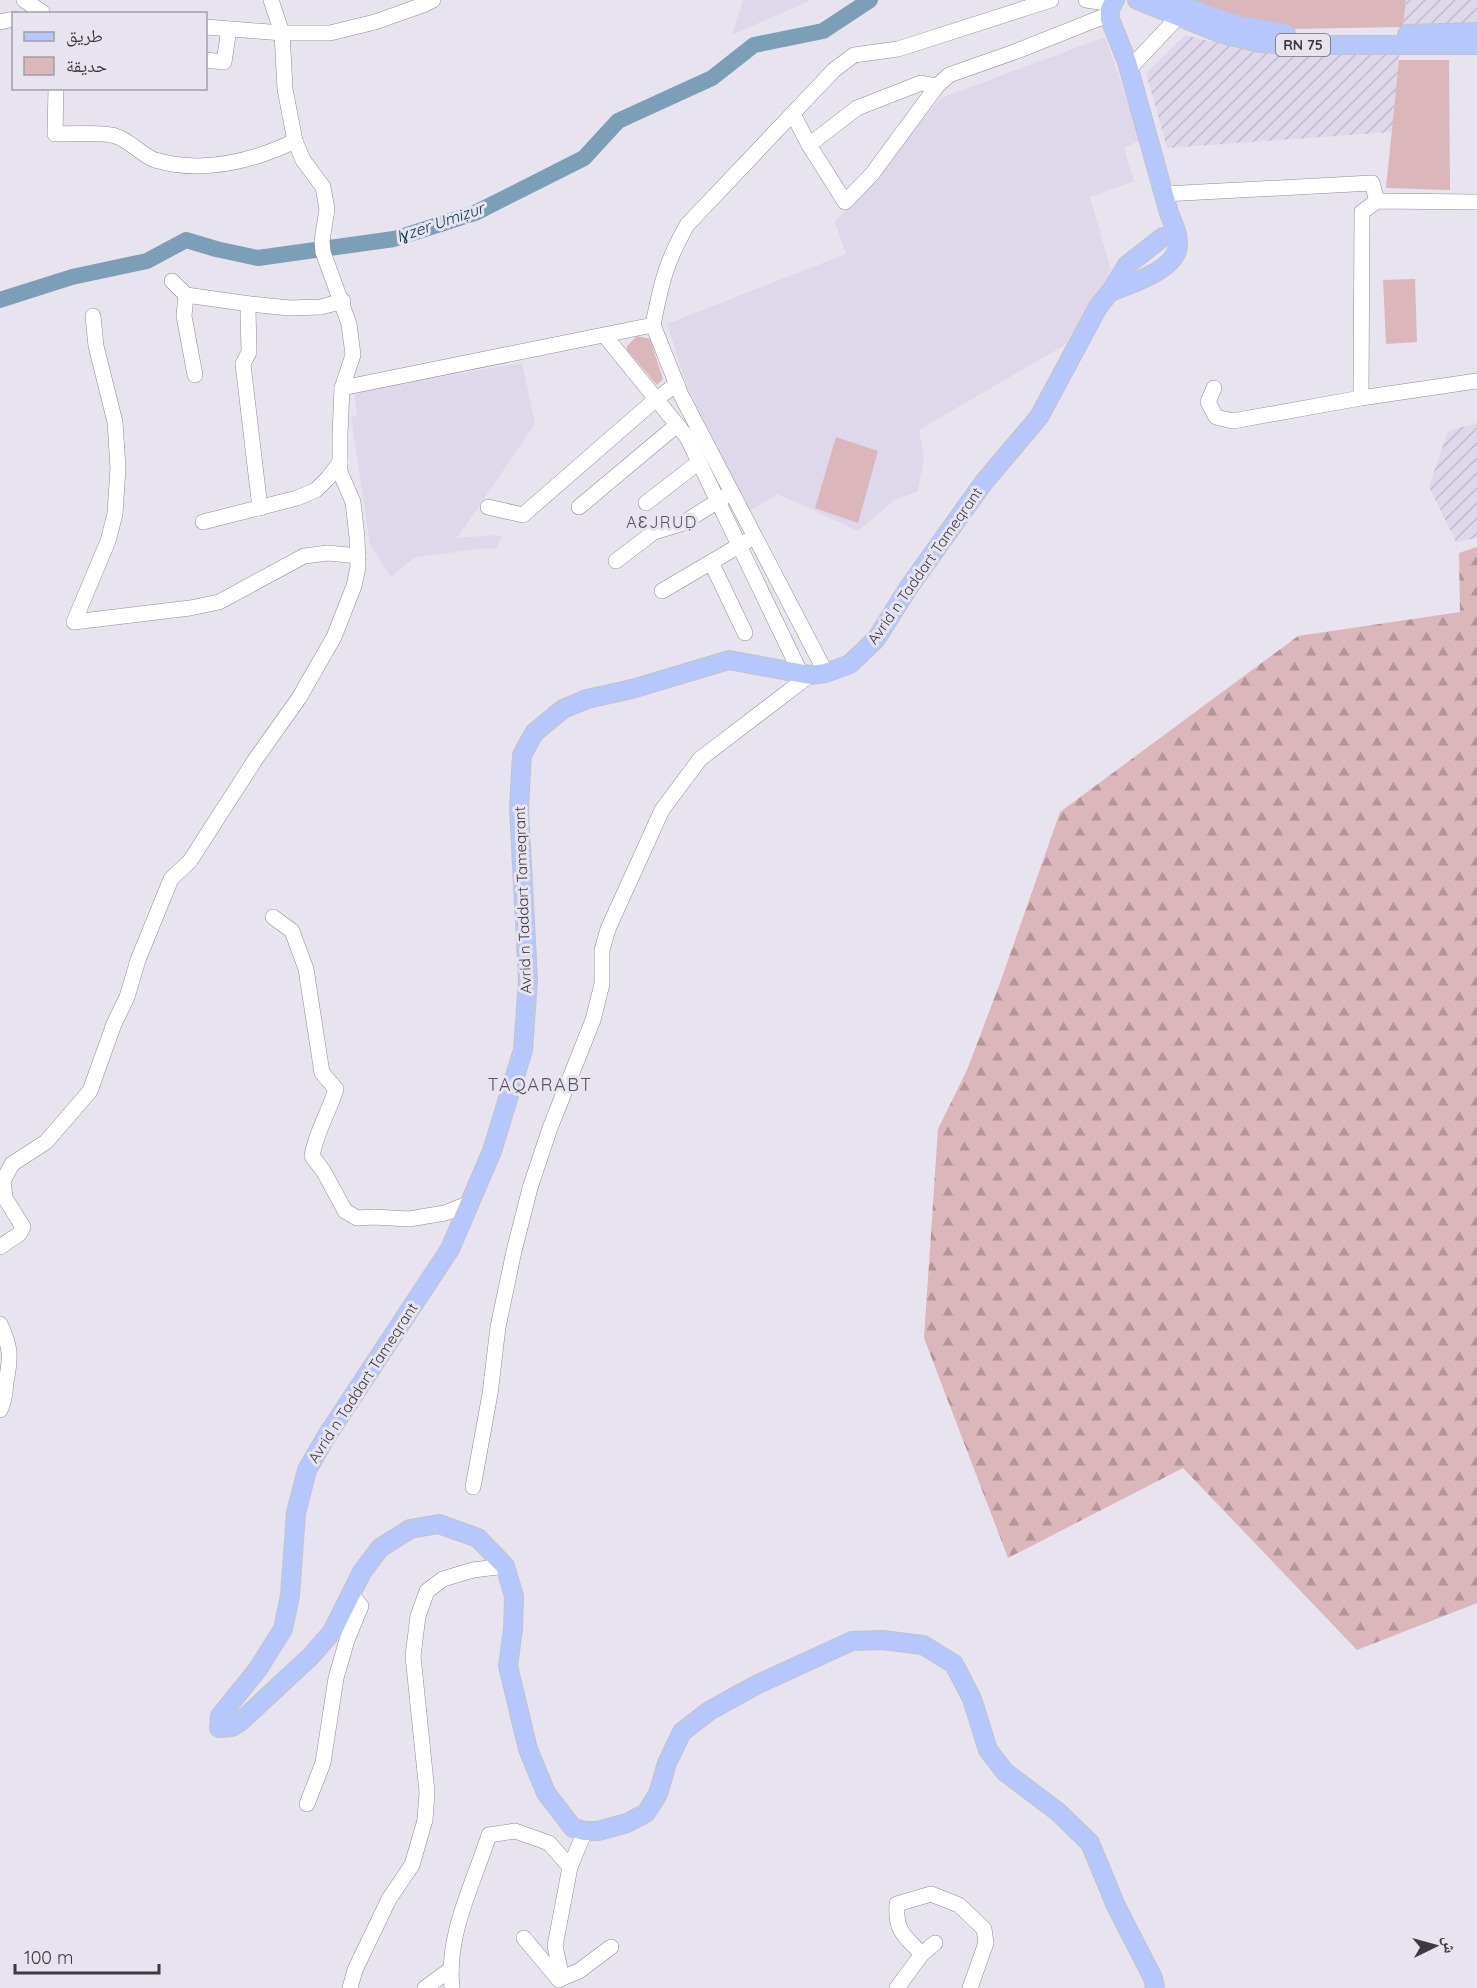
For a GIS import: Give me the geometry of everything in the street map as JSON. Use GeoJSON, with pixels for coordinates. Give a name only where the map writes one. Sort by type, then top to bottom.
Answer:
{"type":"FeatureCollection","features":[{"type":"Feature","properties":{"kind":"main road","name":"RN 75"},"geometry":{"type":"LineString","coordinates":[[1137,0],[1222,34],[1260,43],[1397,40],[1477,32]]}},
{"type":"Feature","properties":{"kind":"main road","name":"RN 75"},"geometry":{"type":"LineString","coordinates":[[1166,0],[1233,24],[1276,33],[1477,45]]}},
{"type":"Feature","properties":{"kind":"main road"},"geometry":{"type":"LineString","coordinates":[[1112,6],[1164,194]]}},
{"type":"Feature","properties":{"kind":"main road","name":"Avrid n Taddart Tameqrant"},"geometry":{"type":"LineString","coordinates":[[585,1831],[573,1828],[546,1793],[528,1749],[508,1666],[513,1629],[514,1596],[505,1566],[478,1538],[439,1524],[410,1529],[380,1548],[362,1572],[332,1632],[311,1656],[240,1722],[232,1727],[219,1728],[220,1716],[258,1668],[283,1629],[290,1596],[296,1513],[307,1470],[326,1437],[450,1249],[492,1151],[523,1050],[528,980],[519,808],[522,756],[534,733],[563,709],[587,699],[632,689],[729,660],[812,673],[850,664],[876,639],[909,587],[984,482],[1039,417],[1098,307],[1121,272],[1163,237],[1177,234],[1164,194]]}},
{"type":"Feature","properties":{"kind":"main road"},"geometry":{"type":"LineString","coordinates":[[585,1831],[598,1831],[627,1823],[646,1813],[658,1794],[667,1763],[682,1732],[709,1711],[756,1685],[852,1641],[882,1640],[923,1645],[954,1664],[972,1699],[988,1750],[1005,1772],[1058,1812],[1090,1843],[1116,1906],[1153,1978],[1155,1988]]}},
{"type":"Feature","properties":{"kind":"street"},"geometry":{"type":"LineString","coordinates":[[24,0],[42,12]]}},
{"type":"Feature","properties":{"kind":"street"},"geometry":{"type":"LineString","coordinates":[[0,1247],[19,1234],[23,1227],[5,1198],[3,1181],[12,1164],[46,1142],[90,1091],[114,1024],[127,997],[138,960],[171,879],[190,861],[255,760],[300,698],[334,638],[358,567],[353,502],[340,472],[342,388],[353,355],[349,324],[343,301],[323,252],[322,241],[327,209],[323,187],[303,160],[295,141],[285,89],[282,33],[271,0]]}},
{"type":"Feature","properties":{"kind":"street"},"geometry":{"type":"LineString","coordinates":[[207,27],[282,33],[330,33],[375,22],[434,0]]}},
{"type":"Feature","properties":{"kind":"street"},"geometry":{"type":"LineString","coordinates":[[812,673],[740,546],[725,496],[653,325],[661,280],[673,250],[687,225],[834,70],[854,55],[898,49],[1051,0]]}},
{"type":"Feature","properties":{"kind":"street"},"geometry":{"type":"LineString","coordinates":[[1082,25],[1084,0],[1112,6]]}},
{"type":"Feature","properties":{"kind":"street"},"geometry":{"type":"LineString","coordinates":[[793,114],[809,145],[845,202],[872,174],[937,86],[949,75],[1082,25],[1112,6]]}},
{"type":"Feature","properties":{"kind":"street"},"geometry":{"type":"LineString","coordinates":[[1129,69],[1178,16]]}},
{"type":"Feature","properties":{"kind":"street"},"geometry":{"type":"LineString","coordinates":[[207,60],[224,62],[229,29]]}},
{"type":"Feature","properties":{"kind":"street"},"geometry":{"type":"LineString","coordinates":[[809,145],[857,108],[921,82],[937,86]]}},
{"type":"Feature","properties":{"kind":"street"},"geometry":{"type":"LineString","coordinates":[[56,90],[55,134],[115,135],[154,159],[192,166],[236,163],[268,154],[295,141]]}},
{"type":"Feature","properties":{"kind":"street"},"geometry":{"type":"LineString","coordinates":[[1164,194],[1372,183],[1377,201]]}},
{"type":"Feature","properties":{"kind":"street"},"geometry":{"type":"LineString","coordinates":[[1361,398],[1362,212],[1377,201],[1477,202]]}},
{"type":"Feature","properties":{"kind":"street"},"geometry":{"type":"LineString","coordinates":[[172,281],[186,295],[250,304],[289,308],[321,307],[343,301]]}},
{"type":"Feature","properties":{"kind":"street"},"geometry":{"type":"LineString","coordinates":[[186,295],[184,316],[195,375]]}},
{"type":"Feature","properties":{"kind":"street"},"geometry":{"type":"LineString","coordinates":[[250,304],[248,310],[249,352],[243,364],[260,508]]}},
{"type":"Feature","properties":{"kind":"street"},"geometry":{"type":"LineString","coordinates":[[93,316],[96,346],[115,422],[118,468],[115,514],[108,541],[74,622],[190,609],[219,602],[304,556],[328,553],[358,556]]}},
{"type":"Feature","properties":{"kind":"street"},"geometry":{"type":"LineString","coordinates":[[342,388],[653,325]]}},
{"type":"Feature","properties":{"kind":"street"},"geometry":{"type":"LineString","coordinates":[[605,336],[687,437],[699,462],[754,536],[812,673]]}},
{"type":"Feature","properties":{"kind":"street"},"geometry":{"type":"LineString","coordinates":[[1214,388],[1208,402],[1216,417],[1233,421],[1361,398],[1477,381]]}},
{"type":"Feature","properties":{"kind":"street"},"geometry":{"type":"LineString","coordinates":[[488,507],[523,515],[655,400],[677,384]]}},
{"type":"Feature","properties":{"kind":"street"},"geometry":{"type":"LineString","coordinates":[[579,507],[677,424]]}},
{"type":"Feature","properties":{"kind":"street"},"geometry":{"type":"LineString","coordinates":[[203,522],[297,498],[316,490],[340,462]]}},
{"type":"Feature","properties":{"kind":"street"},"geometry":{"type":"LineString","coordinates":[[646,503],[699,462]]}},
{"type":"Feature","properties":{"kind":"street"},"geometry":{"type":"LineString","coordinates":[[616,561],[654,532],[683,524],[725,496]]}},
{"type":"Feature","properties":{"kind":"street"},"geometry":{"type":"LineString","coordinates":[[662,591],[754,536]]}},
{"type":"Feature","properties":{"kind":"street"},"geometry":{"type":"LineString","coordinates":[[711,562],[746,633]]}},
{"type":"Feature","properties":{"kind":"street"},"geometry":{"type":"LineString","coordinates":[[473,1487],[490,1394],[498,1327],[517,1241],[530,1188],[550,1128],[593,1020],[602,984],[602,950],[608,929],[662,810],[700,759],[812,673]]}},
{"type":"Feature","properties":{"kind":"street"},"geometry":{"type":"LineString","coordinates":[[273,917],[292,932],[306,969],[322,1073],[336,1089],[332,1104],[314,1140],[312,1156],[324,1172],[345,1210],[357,1218],[409,1219],[445,1213],[470,1203]]}},
{"type":"Feature","properties":{"kind":"street"},"geometry":{"type":"LineString","coordinates":[[0,1324],[7,1337],[11,1361],[4,1402],[0,1410]]}},
{"type":"Feature","properties":{"kind":"street"},"geometry":{"type":"LineString","coordinates":[[350,1988],[355,1970],[389,1899],[412,1865],[425,1820],[426,1792],[413,1656],[418,1616],[427,1591],[442,1579],[473,1570],[505,1566]]}},
{"type":"Feature","properties":{"kind":"street"},"geometry":{"type":"LineString","coordinates":[[308,1804],[323,1763],[336,1678],[347,1640],[361,1606],[351,1594]]}},
{"type":"Feature","properties":{"kind":"street"},"geometry":{"type":"LineString","coordinates":[[452,1988],[451,1968],[455,1934],[489,1835],[515,1831],[549,1843],[570,1867]]}},
{"type":"Feature","properties":{"kind":"street"},"geometry":{"type":"LineString","coordinates":[[562,1978],[555,1946],[570,1867],[585,1831]]}},
{"type":"Feature","properties":{"kind":"street"},"geometry":{"type":"LineString","coordinates":[[922,1954],[904,1936],[896,1920],[897,1904],[931,1894],[959,1905],[984,1929],[986,1943],[970,1988]]}},
{"type":"Feature","properties":{"kind":"street"},"geometry":{"type":"LineString","coordinates":[[524,1938],[559,1980],[579,1971],[612,1947]]}},
{"type":"Feature","properties":{"kind":"street"},"geometry":{"type":"LineString","coordinates":[[897,1988],[922,1954],[935,1943]]}},
{"type":"Feature","properties":{"kind":"street"},"geometry":{"type":"LineString","coordinates":[[425,1988],[451,1968]]}},
{"type":"Feature","properties":{"kind":"shaded area"},"geometry":{"type":"Polygon","coordinates":[[[743,0],[811,0],[732,35],[743,0]]]}},
{"type":"Feature","properties":{"kind":"shaded area"},"geometry":{"type":"Polygon","coordinates":[[[1406,0],[1477,0],[1477,24],[1403,27],[1406,0]]]}},
{"type":"Feature","properties":{"kind":"shaded area"},"geometry":{"type":"Polygon","coordinates":[[[1185,35],[1245,50],[1400,51],[1392,132],[1167,148],[1146,73],[1185,35]]]}},
{"type":"Feature","properties":{"kind":"shaded area"},"geometry":{"type":"Polygon","coordinates":[[[1105,37],[1141,140],[1124,148],[1134,181],[1090,197],[1111,270],[1065,345],[919,430],[924,457],[918,491],[895,500],[858,531],[778,494],[749,511],[688,389],[667,324],[846,254],[835,222],[941,98],[1105,37]]]}},
{"type":"Feature","properties":{"kind":"shaded area"},"geometry":{"type":"Polygon","coordinates":[[[522,363],[535,424],[457,538],[496,535],[502,537],[496,549],[487,548],[415,557],[391,577],[370,545],[351,416],[357,415],[354,392],[522,363]]]}},
{"type":"Feature","properties":{"kind":"shaded area"},"geometry":{"type":"Polygon","coordinates":[[[1477,423],[1477,538],[1456,542],[1429,487],[1448,431],[1477,423]]]}},
{"type":"Feature","properties":{"kind":"green space"},"geometry":{"type":"Polygon","coordinates":[[[1189,0],[1406,0],[1403,27],[1292,29],[1251,22],[1189,0]]]}},
{"type":"Feature","properties":{"kind":"green space"},"geometry":{"type":"Polygon","coordinates":[[[1399,60],[1449,60],[1450,190],[1386,188],[1399,60]]]}},
{"type":"Feature","properties":{"kind":"green space"},"geometry":{"type":"Polygon","coordinates":[[[1415,279],[1417,342],[1386,344],[1383,280],[1415,279]]]}},
{"type":"Feature","properties":{"kind":"green space"},"geometry":{"type":"Polygon","coordinates":[[[637,336],[650,339],[663,379],[657,385],[627,350],[627,346],[637,336]]]}},
{"type":"Feature","properties":{"kind":"green space"},"geometry":{"type":"Polygon","coordinates":[[[836,437],[878,451],[858,523],[815,508],[836,437]]]}},
{"type":"Feature","properties":{"kind":"green space"},"geometry":{"type":"Polygon","coordinates":[[[1477,547],[1477,1603],[1357,1650],[1183,1468],[1008,1558],[924,1338],[938,1129],[967,1070],[1060,812],[1298,636],[1460,612],[1459,553],[1477,547]]]}},
{"type":"Feature","properties":{"kind":"waterway","name":"Iɣzer Umiẓur"},"geometry":{"type":"LineString","coordinates":[[0,300],[72,277],[147,261],[186,240],[258,258],[394,239],[475,213],[584,158],[618,121],[712,78],[754,45],[823,31],[870,0]]}},
{"type":"Feature","properties":{"kind":"district","name":"AƐJRUḌ"},"geometry":{"type":"Point","coordinates":[662,522]}},
{"type":"Feature","properties":{"kind":"district","name":"TAQARABT"},"geometry":{"type":"Point","coordinates":[540,1085]}}]}
